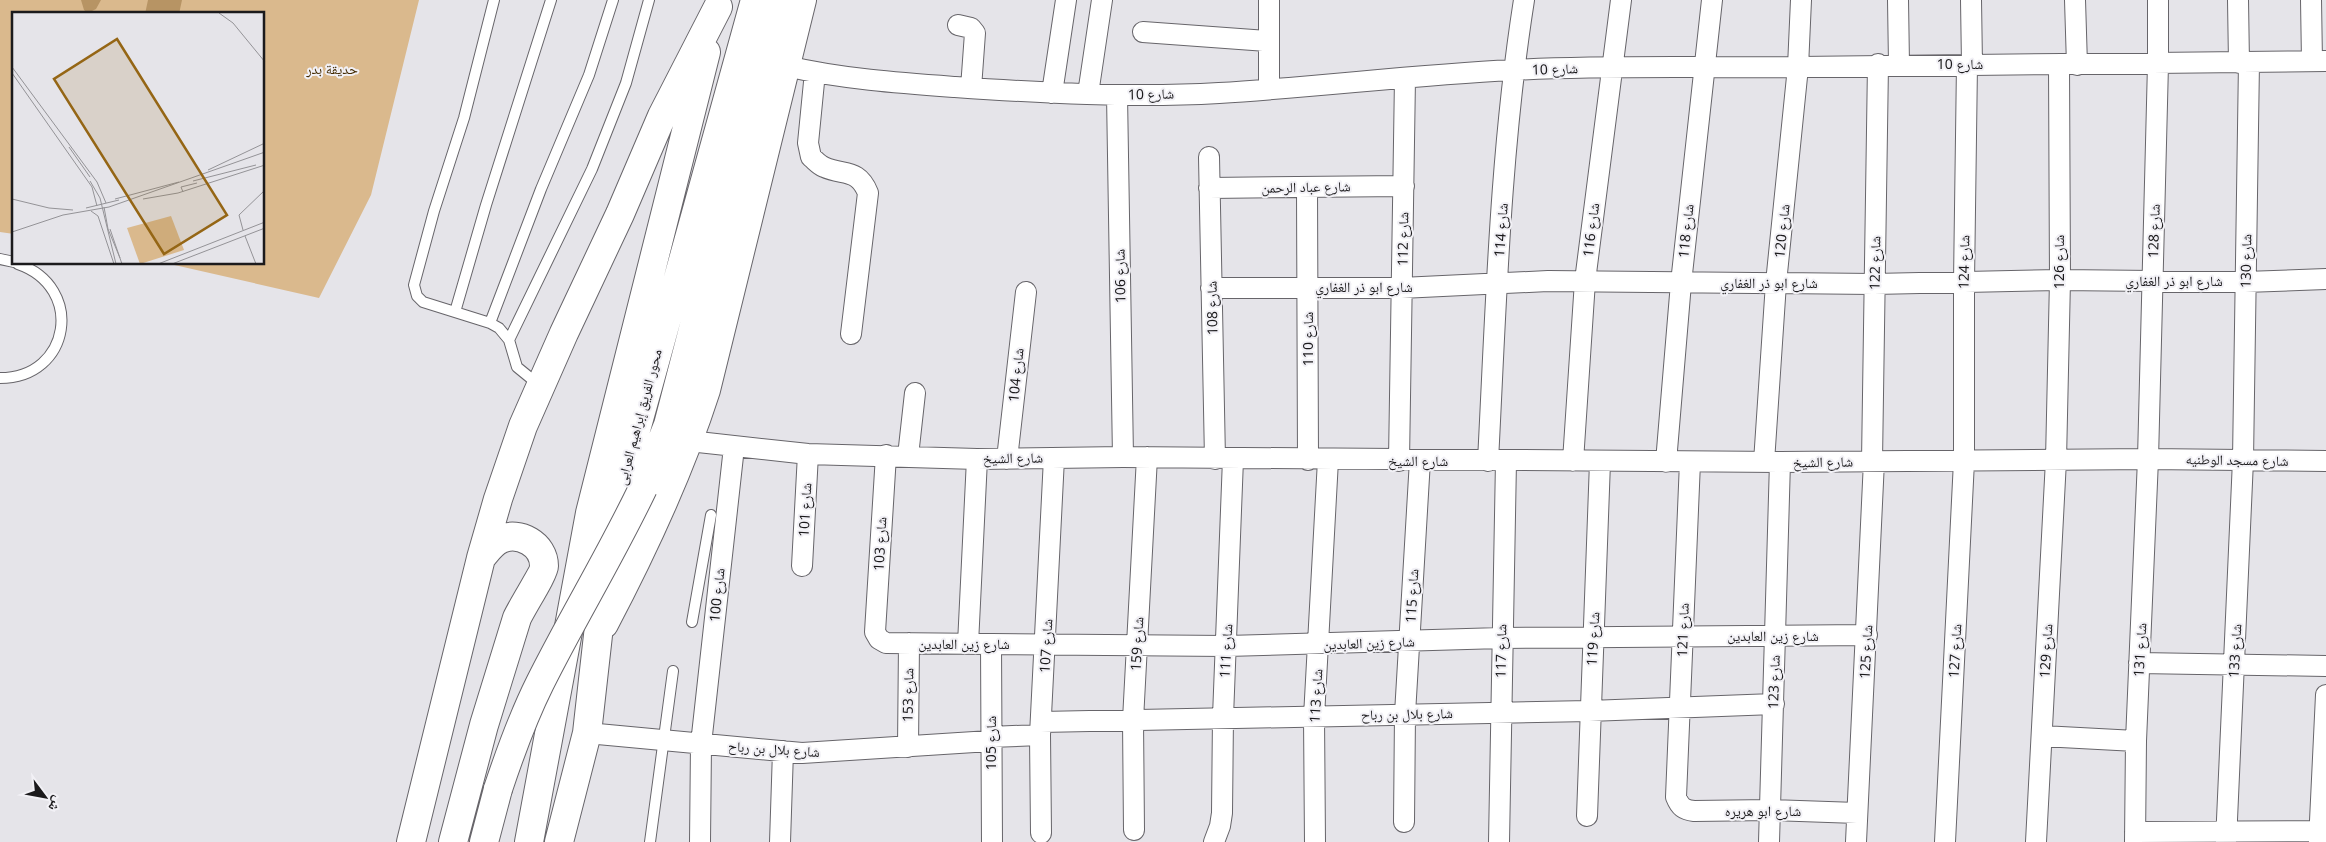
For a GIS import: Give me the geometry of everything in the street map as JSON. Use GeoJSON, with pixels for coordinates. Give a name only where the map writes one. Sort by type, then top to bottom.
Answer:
{"type":"FeatureCollection","features":[{"type":"Feature","properties":{"kind":"main road","name":"محور الفريق إبراهيم العرابى"},"geometry":{"type":"LineString","coordinates":[[559,842],[587,733],[606,564],[618,495],[755,0]]}},
{"type":"Feature","properties":{"kind":"main road"},"geometry":{"type":"LineString","coordinates":[[484,842],[498,789],[521,727],[540,684],[606,563],[643,488],[668,425],[779,0]]}},
{"type":"Feature","properties":{"kind":"main road"},"geometry":{"type":"LineString","coordinates":[[598,636],[646,541],[689,441],[714,363],[802,0]]}},
{"type":"Feature","properties":{"kind":"main road","name":"محور الفريق إبراهيم العرابى"},"geometry":{"type":"LineString","coordinates":[[529,842],[598,476],[719,4]]}},
{"type":"Feature","properties":{"kind":"main road"},"geometry":{"type":"LineString","coordinates":[[411,842],[481,558],[508,465],[540,387],[620,214],[669,101],[719,4]]}},
{"type":"Feature","properties":{"kind":"main road"},"geometry":{"type":"LineString","coordinates":[[453,842],[484,725],[517,618],[527,597],[543,572],[544,566],[537,548],[523,538],[515,536],[499,540],[481,558]]}},
{"type":"Feature","properties":{"kind":"main road"},"geometry":{"type":"LineString","coordinates":[[484,725],[506,718],[517,719],[539,726],[550,733]]}},
{"type":"Feature","properties":{"kind":"street"},"geometry":{"type":"LineString","coordinates":[[1052,93],[1066,0]]}},
{"type":"Feature","properties":{"kind":"street"},"geometry":{"type":"LineString","coordinates":[[1088,94],[1102,0]]}},
{"type":"Feature","properties":{"kind":"street"},"geometry":{"type":"LineString","coordinates":[[1269,0],[1267,41],[1269,89]]}},
{"type":"Feature","properties":{"kind":"street","name":"شارع 114"},"geometry":{"type":"LineString","coordinates":[[1497,461],[1497,284],[1513,70],[1524,0]]}},
{"type":"Feature","properties":{"kind":"street","name":"شارع 116"},"geometry":{"type":"LineString","coordinates":[[1573,461],[1585,281],[1621,0]]}},
{"type":"Feature","properties":{"kind":"street","name":"شارع 118"},"geometry":{"type":"LineString","coordinates":[[1666,462],[1681,283],[1703,66],[1712,0]]}},
{"type":"Feature","properties":{"kind":"street","name":"شارع 120"},"geometry":{"type":"LineString","coordinates":[[1772,462],[1776,283],[1798,67],[1801,0]]}},
{"type":"Feature","properties":{"kind":"street"},"geometry":{"type":"LineString","coordinates":[[1898,0],[1899,64]]}},
{"type":"Feature","properties":{"kind":"street","name":"شارع 124"},"geometry":{"type":"LineString","coordinates":[[1964,461],[1964,282],[1971,0]]}},
{"type":"Feature","properties":{"kind":"street","name":"شارع 126"},"geometry":{"type":"LineString","coordinates":[[2056,460],[2068,65],[2075,0]]}},
{"type":"Feature","properties":{"kind":"street","name":"شارع 128"},"geometry":{"type":"LineString","coordinates":[[2148,459],[2158,0]]}},
{"type":"Feature","properties":{"kind":"street","name":"شارع 130"},"geometry":{"type":"LineString","coordinates":[[2238,0],[2244,62],[2245,282],[2243,460]]}},
{"type":"Feature","properties":{"kind":"street"},"geometry":{"type":"LineString","coordinates":[[2311,0],[2319,61]]}},
{"type":"Feature","properties":{"kind":"street"},"geometry":{"type":"LineString","coordinates":[[958,25],[970,28],[974,33],[971,88]]}},
{"type":"Feature","properties":{"kind":"street"},"geometry":{"type":"LineString","coordinates":[[1143,32],[1267,41]]}},
{"type":"Feature","properties":{"kind":"street","name":"شارع 10"},"geometry":{"type":"LineString","coordinates":[[786,66],[866,79],[971,88],[1117,95],[1218,93],[1513,70],[1612,67],[1798,67],[1878,64],[2068,65],[2319,61]]}},
{"type":"Feature","properties":{"kind":"street","name":"شارع 122"},"geometry":{"type":"LineString","coordinates":[[1873,461],[1878,64]]}},
{"type":"Feature","properties":{"kind":"street"},"geometry":{"type":"LineString","coordinates":[[814,72],[808,143],[811,157],[824,167],[853,174],[864,182],[868,193],[851,334]]}},
{"type":"Feature","properties":{"kind":"street","name":"شارع 112"},"geometry":{"type":"LineString","coordinates":[[1399,461],[1405,78]]}},
{"type":"Feature","properties":{"kind":"street","name":"شارع 106"},"geometry":{"type":"LineString","coordinates":[[1117,95],[1123,457]]}},
{"type":"Feature","properties":{"kind":"street","name":"شارع 108"},"geometry":{"type":"LineString","coordinates":[[1209,158],[1211,288],[1224,459]]}},
{"type":"Feature","properties":{"kind":"street","name":"شارع عباد الرحمن"},"geometry":{"type":"LineString","coordinates":[[1209,188],[1404,186]]}},
{"type":"Feature","properties":{"kind":"street","name":"شارع 110"},"geometry":{"type":"LineString","coordinates":[[1307,188],[1308,287],[1318,460]]}},
{"type":"Feature","properties":{"kind":"street","name":"شارع ابو ذر الغفاري"},"geometry":{"type":"LineString","coordinates":[[1211,288],[1402,288],[1585,281],[1874,284],[2060,280],[2245,282],[2326,279]]}},
{"type":"Feature","properties":{"kind":"street","name":"شارع 104"},"geometry":{"type":"LineString","coordinates":[[1007,459],[1026,292]]}},
{"type":"Feature","properties":{"kind":"street"},"geometry":{"type":"LineString","coordinates":[[908,456],[915,393]]}},
{"type":"Feature","properties":{"kind":"street","name":"شارع الشيخ"},"geometry":{"type":"LineString","coordinates":[[689,441],[808,454],[977,459],[1146,457],[1600,462],[2148,459]]}},
{"type":"Feature","properties":{"kind":"street","name":"شارع 100"},"geometry":{"type":"LineString","coordinates":[[700,842],[701,744],[712,560],[734,447]]}},
{"type":"Feature","properties":{"kind":"street","name":"شارع 101"},"geometry":{"type":"LineString","coordinates":[[802,566],[808,454]]}},
{"type":"Feature","properties":{"kind":"street","name":"شارع 103"},"geometry":{"type":"LineString","coordinates":[[875,632],[886,455]]}},
{"type":"Feature","properties":{"kind":"street","name":"شارع 159"},"geometry":{"type":"LineString","coordinates":[[1134,830],[1133,720],[1146,457]]}},
{"type":"Feature","properties":{"kind":"street","name":"شارع 107"},"geometry":{"type":"LineString","coordinates":[[1041,833],[1041,728],[1054,458]]}},
{"type":"Feature","properties":{"kind":"street"},"geometry":{"type":"LineString","coordinates":[[968,644],[977,459]]}},
{"type":"Feature","properties":{"kind":"street","name":"شارع 111"},"geometry":{"type":"LineString","coordinates":[[1214,842],[1220,826],[1222,813],[1222,717],[1226,646],[1224,459]]}},
{"type":"Feature","properties":{"kind":"street","name":"شارع مسجد الوطنيه"},"geometry":{"type":"LineString","coordinates":[[2148,459],[2326,461]]}},
{"type":"Feature","properties":{"kind":"street","name":"شارع 131"},"geometry":{"type":"LineString","coordinates":[[2135,837],[2136,741],[2148,459]]}},
{"type":"Feature","properties":{"kind":"street","name":"شارع 113"},"geometry":{"type":"LineString","coordinates":[[1315,842],[1314,717],[1319,644],[1318,460]]}},
{"type":"Feature","properties":{"kind":"street","name":"شارع 115"},"geometry":{"type":"LineString","coordinates":[[1404,822],[1404,714],[1420,460]]}},
{"type":"Feature","properties":{"kind":"street","name":"شارع 129"},"geometry":{"type":"LineString","coordinates":[[2036,842],[2056,460]]}},
{"type":"Feature","properties":{"kind":"street","name":"شارع 133"},"geometry":{"type":"LineString","coordinates":[[2226,837],[2243,460]]}},
{"type":"Feature","properties":{"kind":"street","name":"شارع 117"},"geometry":{"type":"LineString","coordinates":[[1497,461],[1501,638],[1499,842]]}},
{"type":"Feature","properties":{"kind":"street","name":"شارع 125"},"geometry":{"type":"LineString","coordinates":[[1856,842],[1867,635],[1873,461]]}},
{"type":"Feature","properties":{"kind":"street","name":"شارع 127"},"geometry":{"type":"LineString","coordinates":[[1946,842],[1964,461]]}},
{"type":"Feature","properties":{"kind":"street","name":"شارع 119"},"geometry":{"type":"LineString","coordinates":[[1587,816],[1589,711],[1600,462]]}},
{"type":"Feature","properties":{"kind":"street","name":"شارع 121"},"geometry":{"type":"LineString","coordinates":[[1676,797],[1690,462]]}},
{"type":"Feature","properties":{"kind":"street","name":"شارع 123"},"geometry":{"type":"LineString","coordinates":[[1769,842],[1776,636],[1772,462]]}},
{"type":"Feature","properties":{"kind":"street","name":"شارع زين العابدين"},"geometry":{"type":"LineString","coordinates":[[875,632],[879,639],[886,643],[1137,646],[1319,644],[1501,638],[1867,635]]}},
{"type":"Feature","properties":{"kind":"street","name":"شارع 153"},"geometry":{"type":"LineString","coordinates":[[908,747],[909,644]]}},
{"type":"Feature","properties":{"kind":"street","name":"شارع 105"},"geometry":{"type":"LineString","coordinates":[[991,644],[992,842]]}},
{"type":"Feature","properties":{"kind":"street"},"geometry":{"type":"LineString","coordinates":[[2139,663],[2326,666]]}},
{"type":"Feature","properties":{"kind":"street"},"geometry":{"type":"LineString","coordinates":[[2135,837],[2321,835],[2326,695]]}},
{"type":"Feature","properties":{"kind":"street","name":"شارع بلال بن رباح"},"geometry":{"type":"LineString","coordinates":[[587,733],[802,753],[908,747],[990,739],[1041,728],[1133,720],[1589,711],[1774,704]]}},
{"type":"Feature","properties":{"kind":"street"},"geometry":{"type":"LineString","coordinates":[[2042,736],[2136,741]]}},
{"type":"Feature","properties":{"kind":"street"},"geometry":{"type":"LineString","coordinates":[[780,842],[783,751]]}},
{"type":"Feature","properties":{"kind":"street","name":"شارع ابو هريره"},"geometry":{"type":"LineString","coordinates":[[1676,797],[1680,805],[1686,810],[1694,812],[1770,810],[1857,813]]}},
{"type":"Feature","properties":{"kind":"lane"},"geometry":{"type":"LineString","coordinates":[[494,0],[464,118],[434,211],[414,285],[417,296],[423,302],[490,323],[499,328],[509,340],[517,367],[540,387]]}},
{"type":"Feature","properties":{"kind":"lane"},"geometry":{"type":"LineString","coordinates":[[455,312],[486,204],[551,0]]}},
{"type":"Feature","properties":{"kind":"lane"},"geometry":{"type":"LineString","coordinates":[[490,323],[541,189],[589,75],[613,0]]}},
{"type":"Feature","properties":{"kind":"lane"},"geometry":{"type":"LineString","coordinates":[[509,340],[592,169],[626,83],[649,0]]}},
{"type":"Feature","properties":{"kind":"lane"},"geometry":{"type":"LineString","coordinates":[[0,378],[20,376],[39,366],[54,350],[62,330],[61,308],[53,288],[38,272],[20,265]]}},
{"type":"Feature","properties":{"kind":"lane"},"geometry":{"type":"LineString","coordinates":[[692,622],[712,560],[711,515]]}},
{"type":"Feature","properties":{"kind":"lane"},"geometry":{"type":"LineString","coordinates":[[650,842],[672,672]]}},
{"type":"Feature","properties":{"kind":"green space","name":"حديقة بدر"},"geometry":{"type":"Polygon","coordinates":[[[0,0],[419,0],[371,195],[319,298],[174,265],[265,265],[265,12],[12,12],[12,234],[0,232],[0,0]]]}},
{"type":"Feature","properties":{"kind":"shaded area"},"geometry":{"type":"Polygon","coordinates":[[[81,0],[101,0],[96,9],[90,12],[84,10],[81,0]]]}},
{"type":"Feature","properties":{"kind":"shaded area"},"geometry":{"type":"Polygon","coordinates":[[[148,0],[182,0],[179,12],[145,12],[148,0]]]}}]}
